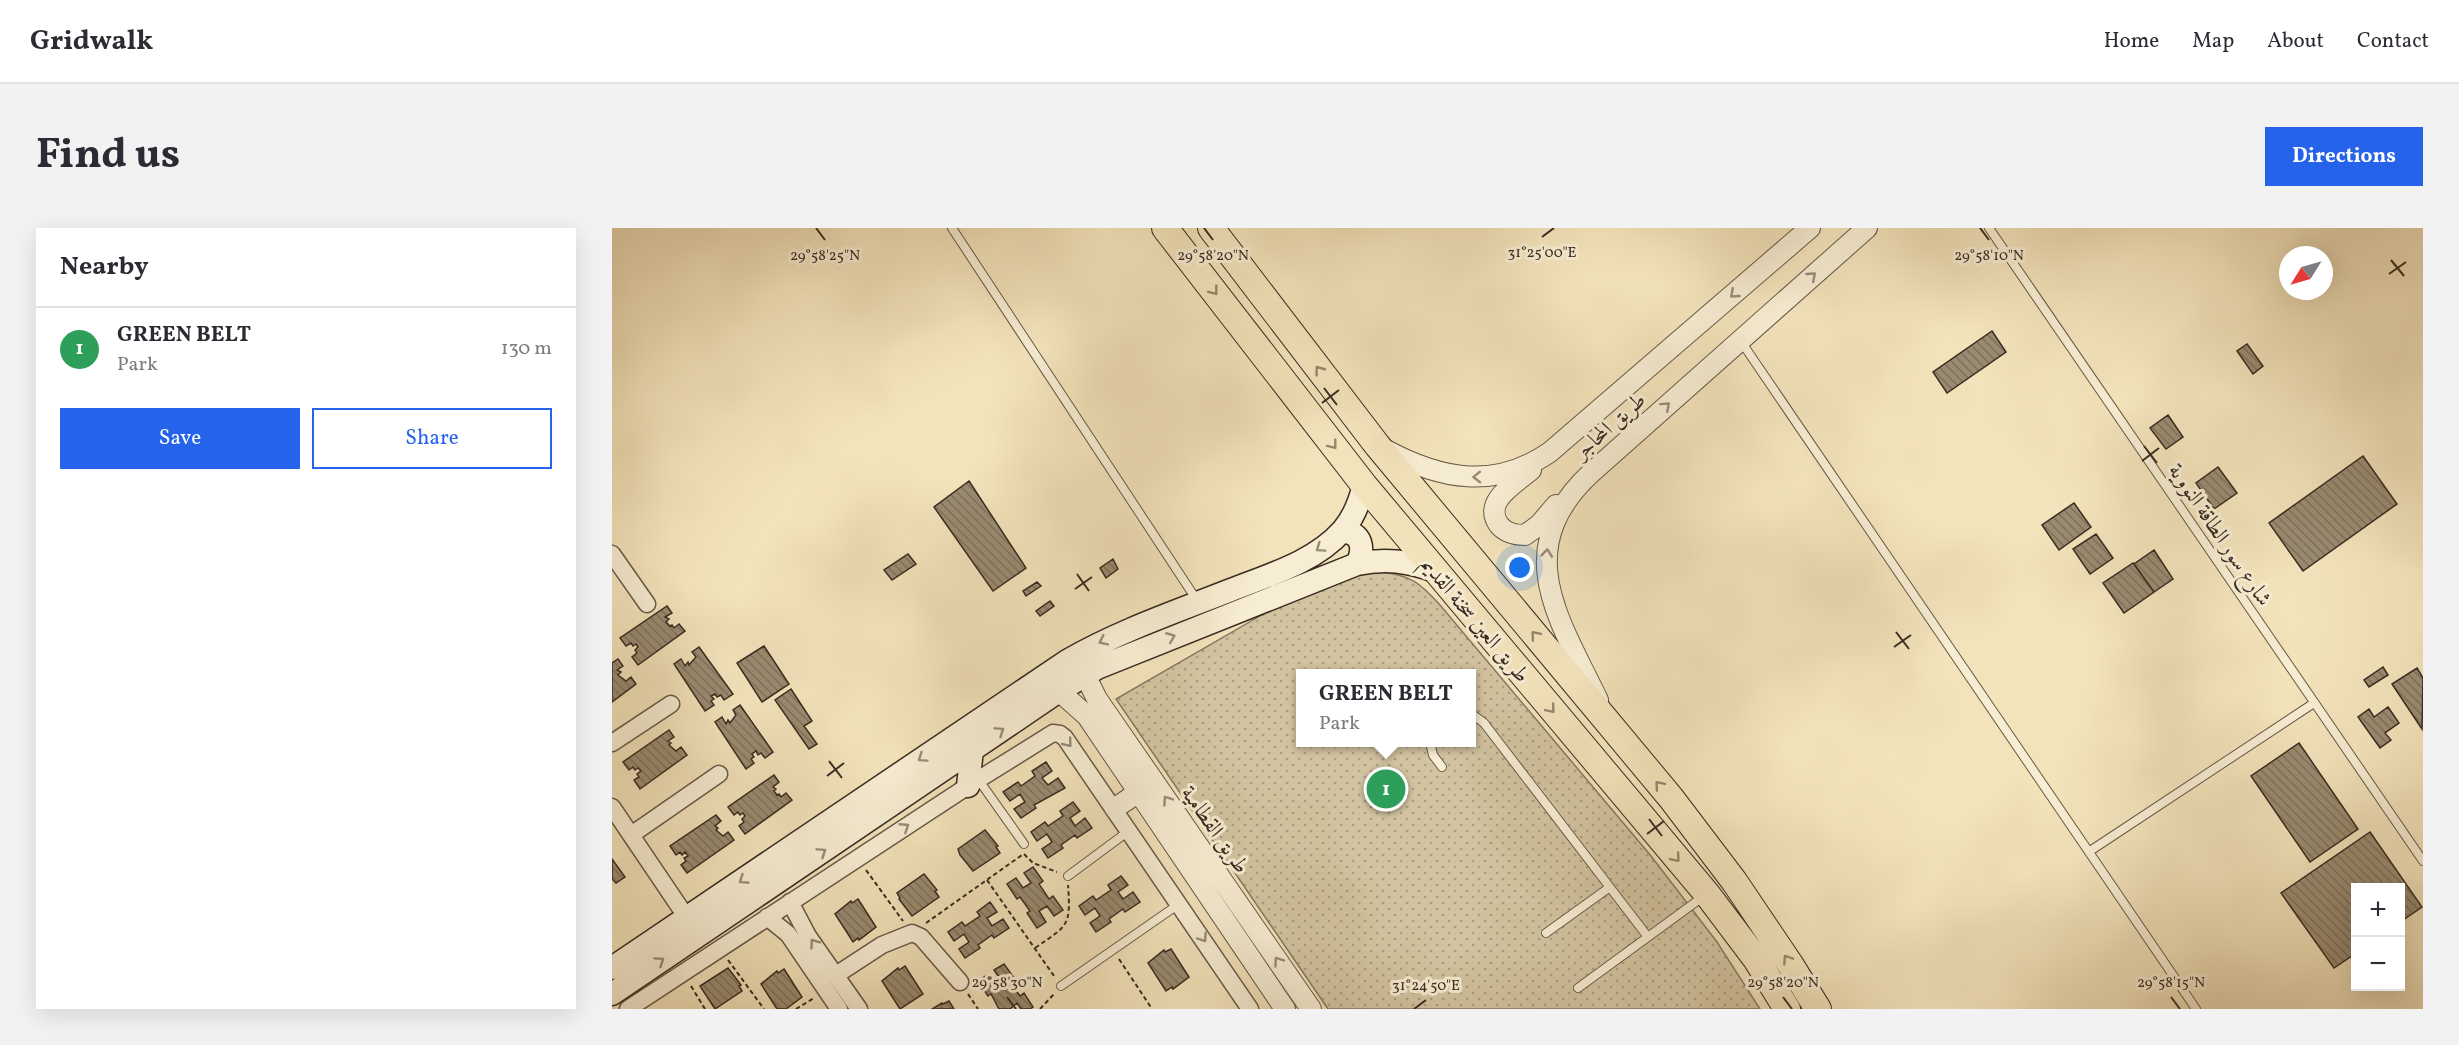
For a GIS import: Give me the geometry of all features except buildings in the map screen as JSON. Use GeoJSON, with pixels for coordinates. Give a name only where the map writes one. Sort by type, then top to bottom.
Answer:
{"type":"FeatureCollection","features":[{"type":"Feature","properties":{"kind":"main road","name":"طريق العين سخنة القديم"},"geometry":{"type":"LineString","coordinates":[[1165,228],[1364,485],[1707,894],[1756,959],[1787,1009]]}},
{"type":"Feature","properties":{"kind":"main road","name":"طريق العين سخنة القديم"},"geometry":{"type":"LineString","coordinates":[[1211,228],[1377,445],[1671,798],[1734,881],[1790,963],[1818,1009]]}},
{"type":"Feature","properties":{"kind":"main road"},"geometry":{"type":"LineString","coordinates":[[612,968],[1067,661],[1115,636],[1301,561],[1342,531],[1356,509],[1364,485]]}},
{"type":"Feature","properties":{"kind":"main road"},"geometry":{"type":"LineString","coordinates":[[1342,531],[1356,535],[1360,541],[1362,548],[1357,564]]}},
{"type":"Feature","properties":{"kind":"main road"},"geometry":{"type":"LineString","coordinates":[[612,994],[1085,675],[1122,656],[1357,564],[1373,561],[1405,562],[1435,571]]}},
{"type":"Feature","properties":{"kind":"main road"},"geometry":{"type":"LineString","coordinates":[[972,750],[973,782]]}},
{"type":"Feature","properties":{"kind":"street","name":"طريق المحاجر"},"geometry":{"type":"LineString","coordinates":[[1377,445],[1422,466],[1470,478],[1513,471],[1550,452],[1810,228]]}},
{"type":"Feature","properties":{"kind":"street","name":"طريق المحاجر"},"geometry":{"type":"LineString","coordinates":[[1609,724],[1552,603],[1546,562],[1554,522],[1563,504],[1576,487],[1867,228]]}},
{"type":"Feature","properties":{"kind":"street"},"geometry":{"type":"LineString","coordinates":[[1550,452],[1500,495],[1495,511],[1500,526],[1516,535],[1533,532],[1556,505],[1576,487]]}},
{"type":"Feature","properties":{"kind":"street"},"geometry":{"type":"LineString","coordinates":[[612,554],[647,604]]}},
{"type":"Feature","properties":{"kind":"street","name":"طريق القطامية"},"geometry":{"type":"LineString","coordinates":[[1085,675],[1097,699],[1311,1009]]}},
{"type":"Feature","properties":{"kind":"street","name":"طريق القطامية"},"geometry":{"type":"LineString","coordinates":[[1059,691],[1087,716],[1285,1009]]}},
{"type":"Feature","properties":{"kind":"street"},"geometry":{"type":"LineString","coordinates":[[612,743],[671,704]]}},
{"type":"Feature","properties":{"kind":"street"},"geometry":{"type":"LineString","coordinates":[[628,1009],[973,782],[1047,735],[1060,734],[1115,808],[1250,1009]]}},
{"type":"Feature","properties":{"kind":"street"},"geometry":{"type":"LineString","coordinates":[[631,835],[719,774]]}},
{"type":"Feature","properties":{"kind":"street"},"geometry":{"type":"LineString","coordinates":[[1115,808],[1139,792]]}},
{"type":"Feature","properties":{"kind":"street"},"geometry":{"type":"LineString","coordinates":[[612,807],[687,918]]}},
{"type":"Feature","properties":{"kind":"street"},"geometry":{"type":"LineString","coordinates":[[790,902],[808,936],[859,1009]]}},
{"type":"Feature","properties":{"kind":"street"},"geometry":{"type":"LineString","coordinates":[[767,917],[788,934],[839,1009]]}},
{"type":"Feature","properties":{"kind":"street"},"geometry":{"type":"LineString","coordinates":[[836,975],[882,945],[912,933],[921,937],[960,982]]}},
{"type":"Feature","properties":{"kind":"lane"},"geometry":{"type":"LineString","coordinates":[[952,228],[1198,603]]}},
{"type":"Feature","properties":{"kind":"lane","name":"شارع سور الطاقة النووية"},"geometry":{"type":"LineString","coordinates":[[1989,228],[2423,861]]}},
{"type":"Feature","properties":{"kind":"lane"},"geometry":{"type":"LineString","coordinates":[[1740,340],[2196,1009]]}},
{"type":"Feature","properties":{"kind":"lane"},"geometry":{"type":"LineString","coordinates":[[2090,852],[2314,703]]}},
{"type":"Feature","properties":{"kind":"lane"},"geometry":{"type":"LineString","coordinates":[[1476,717],[1484,723],[1648,937]]}},
{"type":"Feature","properties":{"kind":"lane"},"geometry":{"type":"LineString","coordinates":[[1431,747],[1433,755],[1442,767]]}},
{"type":"Feature","properties":{"kind":"lane"},"geometry":{"type":"LineString","coordinates":[[973,782],[1024,844]]}},
{"type":"Feature","properties":{"kind":"lane"},"geometry":{"type":"LineString","coordinates":[[1068,876],[1130,830]]}},
{"type":"Feature","properties":{"kind":"lane"},"geometry":{"type":"LineString","coordinates":[[1546,933],[1610,888]]}},
{"type":"Feature","properties":{"kind":"lane"},"geometry":{"type":"LineString","coordinates":[[1578,988],[1707,894]]}},
{"type":"Feature","properties":{"kind":"lane"},"geometry":{"type":"LineString","coordinates":[[1060,986],[1179,904]]}},
{"type":"Feature","properties":{"kind":"path"},"geometry":{"type":"LineString","coordinates":[[1024,844],[1024,854],[1033,863],[1068,876],[1069,919],[1060,931],[1035,948]]}},
{"type":"Feature","properties":{"kind":"path"},"geometry":{"type":"LineString","coordinates":[[857,858],[912,933],[1024,854]]}},
{"type":"Feature","properties":{"kind":"path"},"geometry":{"type":"LineString","coordinates":[[987,880],[1060,986],[1040,1009]]}},
{"type":"Feature","properties":{"kind":"path"},"geometry":{"type":"LineString","coordinates":[[720,948],[764,1009]]}},
{"type":"Feature","properties":{"kind":"path"},"geometry":{"type":"LineString","coordinates":[[1113,950],[1152,1009]]}},
{"type":"Feature","properties":{"kind":"path"},"geometry":{"type":"LineString","coordinates":[[682,973],[705,1009]]}},
{"type":"Feature","properties":{"kind":"path"},"geometry":{"type":"LineString","coordinates":[[796,1009],[826,990]]}},
{"type":"Feature","properties":{"kind":"shaded area"},"geometry":{"type":"Polygon","coordinates":[[[1380,572],[1400,575],[1414,581],[1433,597],[1651,856],[1717,942],[1760,1009],[1328,1009],[1116,699],[1324,579],[1355,573],[1380,572]]]}},
{"type":"Feature","properties":{"kind":"place","name":"GREEN BELT"},"geometry":{"type":"Point","coordinates":[1386,789]}}]}
